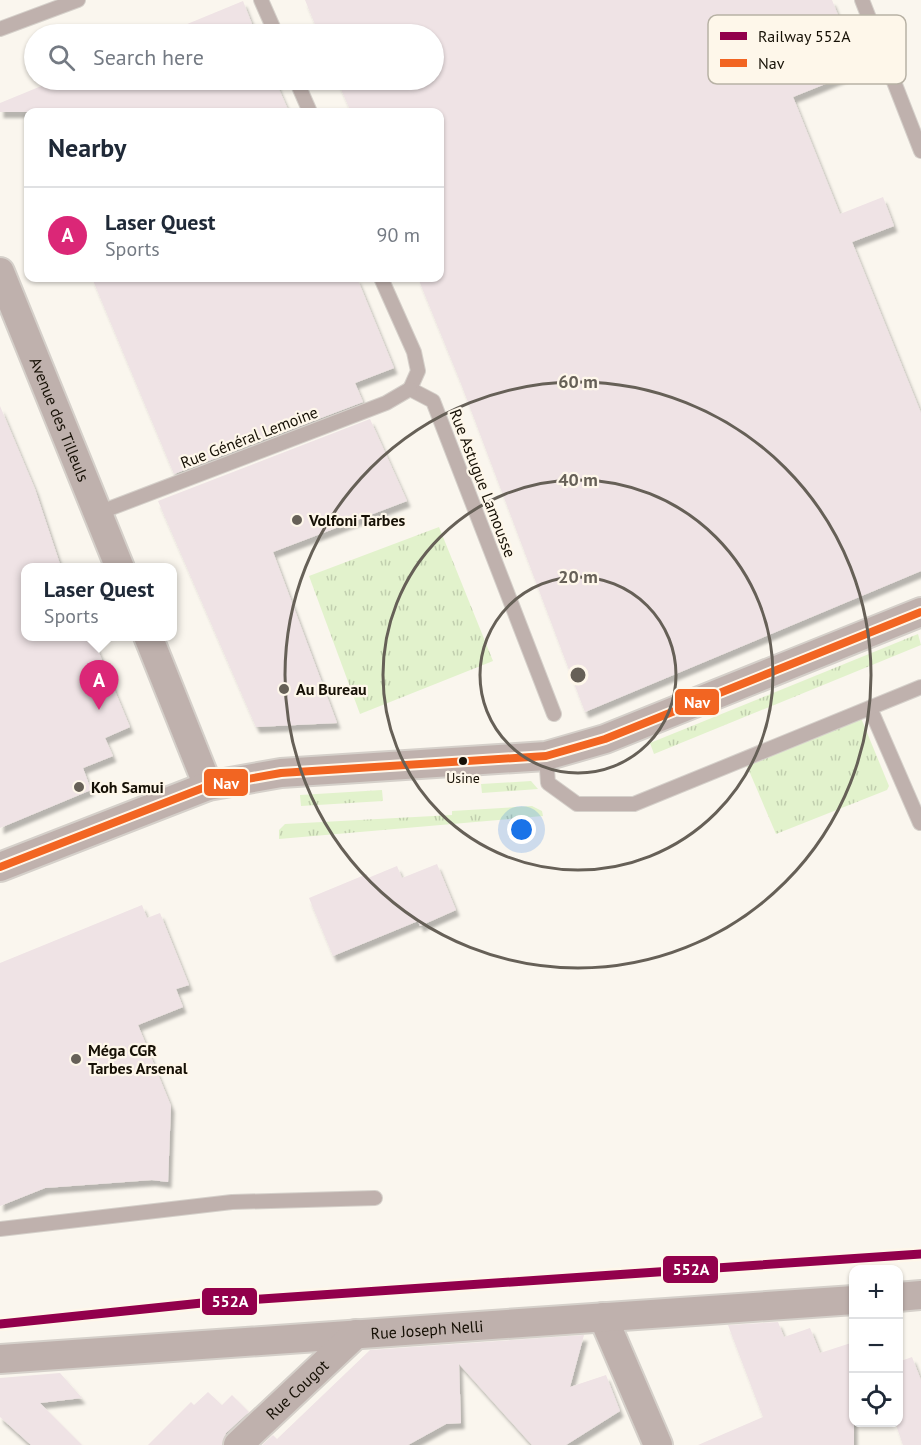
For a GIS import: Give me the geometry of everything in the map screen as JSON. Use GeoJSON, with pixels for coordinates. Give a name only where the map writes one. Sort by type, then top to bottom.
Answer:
{"type":"FeatureCollection","features":[{"type":"Feature","properties":{"kind":"street","name":"Avenue des Tilleuls"},"geometry":{"type":"LineString","coordinates":[[0,272],[118,563]]}},
{"type":"Feature","properties":{"kind":"street"},"geometry":{"type":"LineString","coordinates":[[0,867],[208,786],[281,773],[546,756],[604,739],[921,612]]}},
{"type":"Feature","properties":{"kind":"street"},"geometry":{"type":"LineString","coordinates":[[150,641],[208,786]]}},
{"type":"Feature","properties":{"kind":"street"},"geometry":{"type":"LineString","coordinates":[[903,1297],[921,1295]]}},
{"type":"Feature","properties":{"kind":"street","name":"Rue Joseph Nelli"},"geometry":{"type":"LineString","coordinates":[[0,1359],[849,1300]]}},
{"type":"Feature","properties":{"kind":"street"},"geometry":{"type":"LineString","coordinates":[[603,1317],[658,1445]]}},
{"type":"Feature","properties":{"kind":"street","name":"Rue Cougot"},"geometry":{"type":"LineString","coordinates":[[238,1445],[356,1334]]}},
{"type":"Feature","properties":{"kind":"lane"},"geometry":{"type":"LineString","coordinates":[[0,29],[78,0]]}},
{"type":"Feature","properties":{"kind":"lane"},"geometry":{"type":"LineString","coordinates":[[261,0],[272,24]]}},
{"type":"Feature","properties":{"kind":"lane"},"geometry":{"type":"LineString","coordinates":[[862,0],[868,15]]}},
{"type":"Feature","properties":{"kind":"lane"},"geometry":{"type":"LineString","coordinates":[[895,84],[921,151]]}},
{"type":"Feature","properties":{"kind":"lane"},"geometry":{"type":"LineString","coordinates":[[300,90],[308,108]]}},
{"type":"Feature","properties":{"kind":"lane"},"geometry":{"type":"LineString","coordinates":[[383,282],[414,352],[418,371],[410,389]]}},
{"type":"Feature","properties":{"kind":"lane","name":"Rue Général Lemoine"},"geometry":{"type":"LineString","coordinates":[[98,513],[386,403],[410,389]]}},
{"type":"Feature","properties":{"kind":"lane","name":"Rue Astugue Lamousse"},"geometry":{"type":"LineString","coordinates":[[410,389],[433,401],[554,714]]}},
{"type":"Feature","properties":{"kind":"lane"},"geometry":{"type":"LineString","coordinates":[[546,756],[548,783],[577,804],[634,804],[921,687]]}},
{"type":"Feature","properties":{"kind":"lane"},"geometry":{"type":"LineString","coordinates":[[870,708],[920,823]]}},
{"type":"Feature","properties":{"kind":"lane"},"geometry":{"type":"LineString","coordinates":[[0,1229],[232,1202],[375,1198]]}},
{"type":"Feature","properties":{"kind":"green space"},"geometry":{"type":"Polygon","coordinates":[[[439,527],[493,661],[360,714],[309,576],[439,527]]]}},
{"type":"Feature","properties":{"kind":"green space"},"geometry":{"type":"Polygon","coordinates":[[[918,634],[921,645],[654,754],[650,743],[918,634]]]}},
{"type":"Feature","properties":{"kind":"green space"},"geometry":{"type":"Polygon","coordinates":[[[861,718],[889,786],[887,790],[776,834],[747,766],[861,718]]]}},
{"type":"Feature","properties":{"kind":"green space"},"geometry":{"type":"Polygon","coordinates":[[[531,781],[538,789],[482,793],[481,784],[531,781]]]}},
{"type":"Feature","properties":{"kind":"green space"},"geometry":{"type":"Polygon","coordinates":[[[382,790],[383,801],[301,806],[300,795],[382,790]]]}},
{"type":"Feature","properties":{"kind":"green space"},"geometry":{"type":"Polygon","coordinates":[[[532,806],[542,811],[543,816],[279,839],[279,830],[285,824],[452,815],[452,811],[532,806]]]}},
{"type":"Feature","properties":{"kind":"building"},"geometry":{"type":"Polygon","coordinates":[[[305,0],[832,0],[838,15],[708,15],[708,84],[825,84],[793,97],[840,214],[883,197],[894,226],[852,242],[921,413],[921,571],[585,712],[460,381],[420,282],[444,282],[444,108],[349,108],[341,90],[444,90],[444,24],[315,24],[305,0]]]}},
{"type":"Feature","properties":{"kind":"building"},"geometry":{"type":"Polygon","coordinates":[[[243,1],[252,24],[187,24],[243,1]]]}},
{"type":"Feature","properties":{"kind":"building"},"geometry":{"type":"Polygon","coordinates":[[[32,90],[279,90],[287,108],[24,108],[24,112],[0,112],[0,103],[32,90]]]}},
{"type":"Feature","properties":{"kind":"building"},"geometry":{"type":"Polygon","coordinates":[[[94,282],[359,282],[394,368],[355,383],[363,402],[174,474],[94,282]]]}},
{"type":"Feature","properties":{"kind":"building"},"geometry":{"type":"Polygon","coordinates":[[[0,406],[35,489],[60,563],[21,563],[21,641],[94,641],[130,727],[105,738],[113,756],[83,768],[91,790],[0,828],[0,406]]]}},
{"type":"Feature","properties":{"kind":"building"},"geometry":{"type":"Polygon","coordinates":[[[370,419],[407,501],[273,552],[337,723],[256,727],[158,501],[370,419]]]}},
{"type":"Feature","properties":{"kind":"building"},"geometry":{"type":"Polygon","coordinates":[[[437,864],[456,910],[420,926],[418,921],[333,956],[309,898],[367,874],[368,878],[397,866],[402,878],[437,864]]]}},
{"type":"Feature","properties":{"kind":"building","name":"Méga CGR Tarbes Arsenal"},"geometry":{"type":"Polygon","coordinates":[[[142,905],[147,918],[160,913],[189,985],[176,989],[183,1007],[138,1025],[171,1106],[168,1182],[152,1180],[45,1188],[0,1206],[0,963],[142,905]]]}},
{"type":"Feature","properties":{"kind":"building"},"geometry":{"type":"Polygon","coordinates":[[[778,1322],[784,1337],[810,1328],[820,1353],[849,1344],[849,1427],[854,1427],[854,1445],[698,1445],[763,1417],[728,1325],[778,1322]]]}},
{"type":"Feature","properties":{"kind":"building"},"geometry":{"type":"Polygon","coordinates":[[[584,1335],[570,1387],[606,1375],[620,1411],[566,1445],[532,1445],[459,1364],[461,1423],[446,1424],[408,1445],[262,1445],[273,1435],[277,1439],[370,1350],[584,1335]]]}},
{"type":"Feature","properties":{"kind":"building"},"geometry":{"type":"Polygon","coordinates":[[[912,1357],[921,1380],[921,1445],[903,1445],[897,1427],[903,1427],[903,1360],[912,1357]]]}},
{"type":"Feature","properties":{"kind":"building"},"geometry":{"type":"Polygon","coordinates":[[[60,1373],[82,1398],[40,1403],[82,1445],[31,1445],[0,1417],[0,1378],[60,1373]]]}},
{"type":"Feature","properties":{"kind":"building"},"geometry":{"type":"Polygon","coordinates":[[[208,1392],[222,1405],[232,1395],[249,1412],[226,1433],[222,1445],[148,1445],[191,1402],[194,1405],[208,1392]]]}},
{"type":"Feature","properties":{"kind":"rail line","name":"552A"},"geometry":{"type":"LineString","coordinates":[[0,1324],[202,1303],[921,1254]]}},
{"type":"Feature","properties":{"kind":"transit line","name":"Nav"},"geometry":{"type":"LineString","coordinates":[[0,867],[208,786],[281,773],[546,756],[605,739],[921,612]]}},
{"type":"Feature","properties":{"kind":"place","name":"Volfoni Tarbes"},"geometry":{"type":"Point","coordinates":[297,520]}},
{"type":"Feature","properties":{"kind":"place","name":"Au Bureau"},"geometry":{"type":"Point","coordinates":[284,689]}},
{"type":"Feature","properties":{"kind":"place","name":"Laser Quest"},"geometry":{"type":"Point","coordinates":[99,710]}},
{"type":"Feature","properties":{"kind":"place","name":"Usine"},"geometry":{"type":"Point","coordinates":[463,761]}},
{"type":"Feature","properties":{"kind":"place","name":"Koh Samui"},"geometry":{"type":"Point","coordinates":[79,787]}},
{"type":"Feature","properties":{"kind":"place","name":"Méga CGR Tarbes Arsenal"},"geometry":{"type":"Point","coordinates":[76,1059]}}]}
